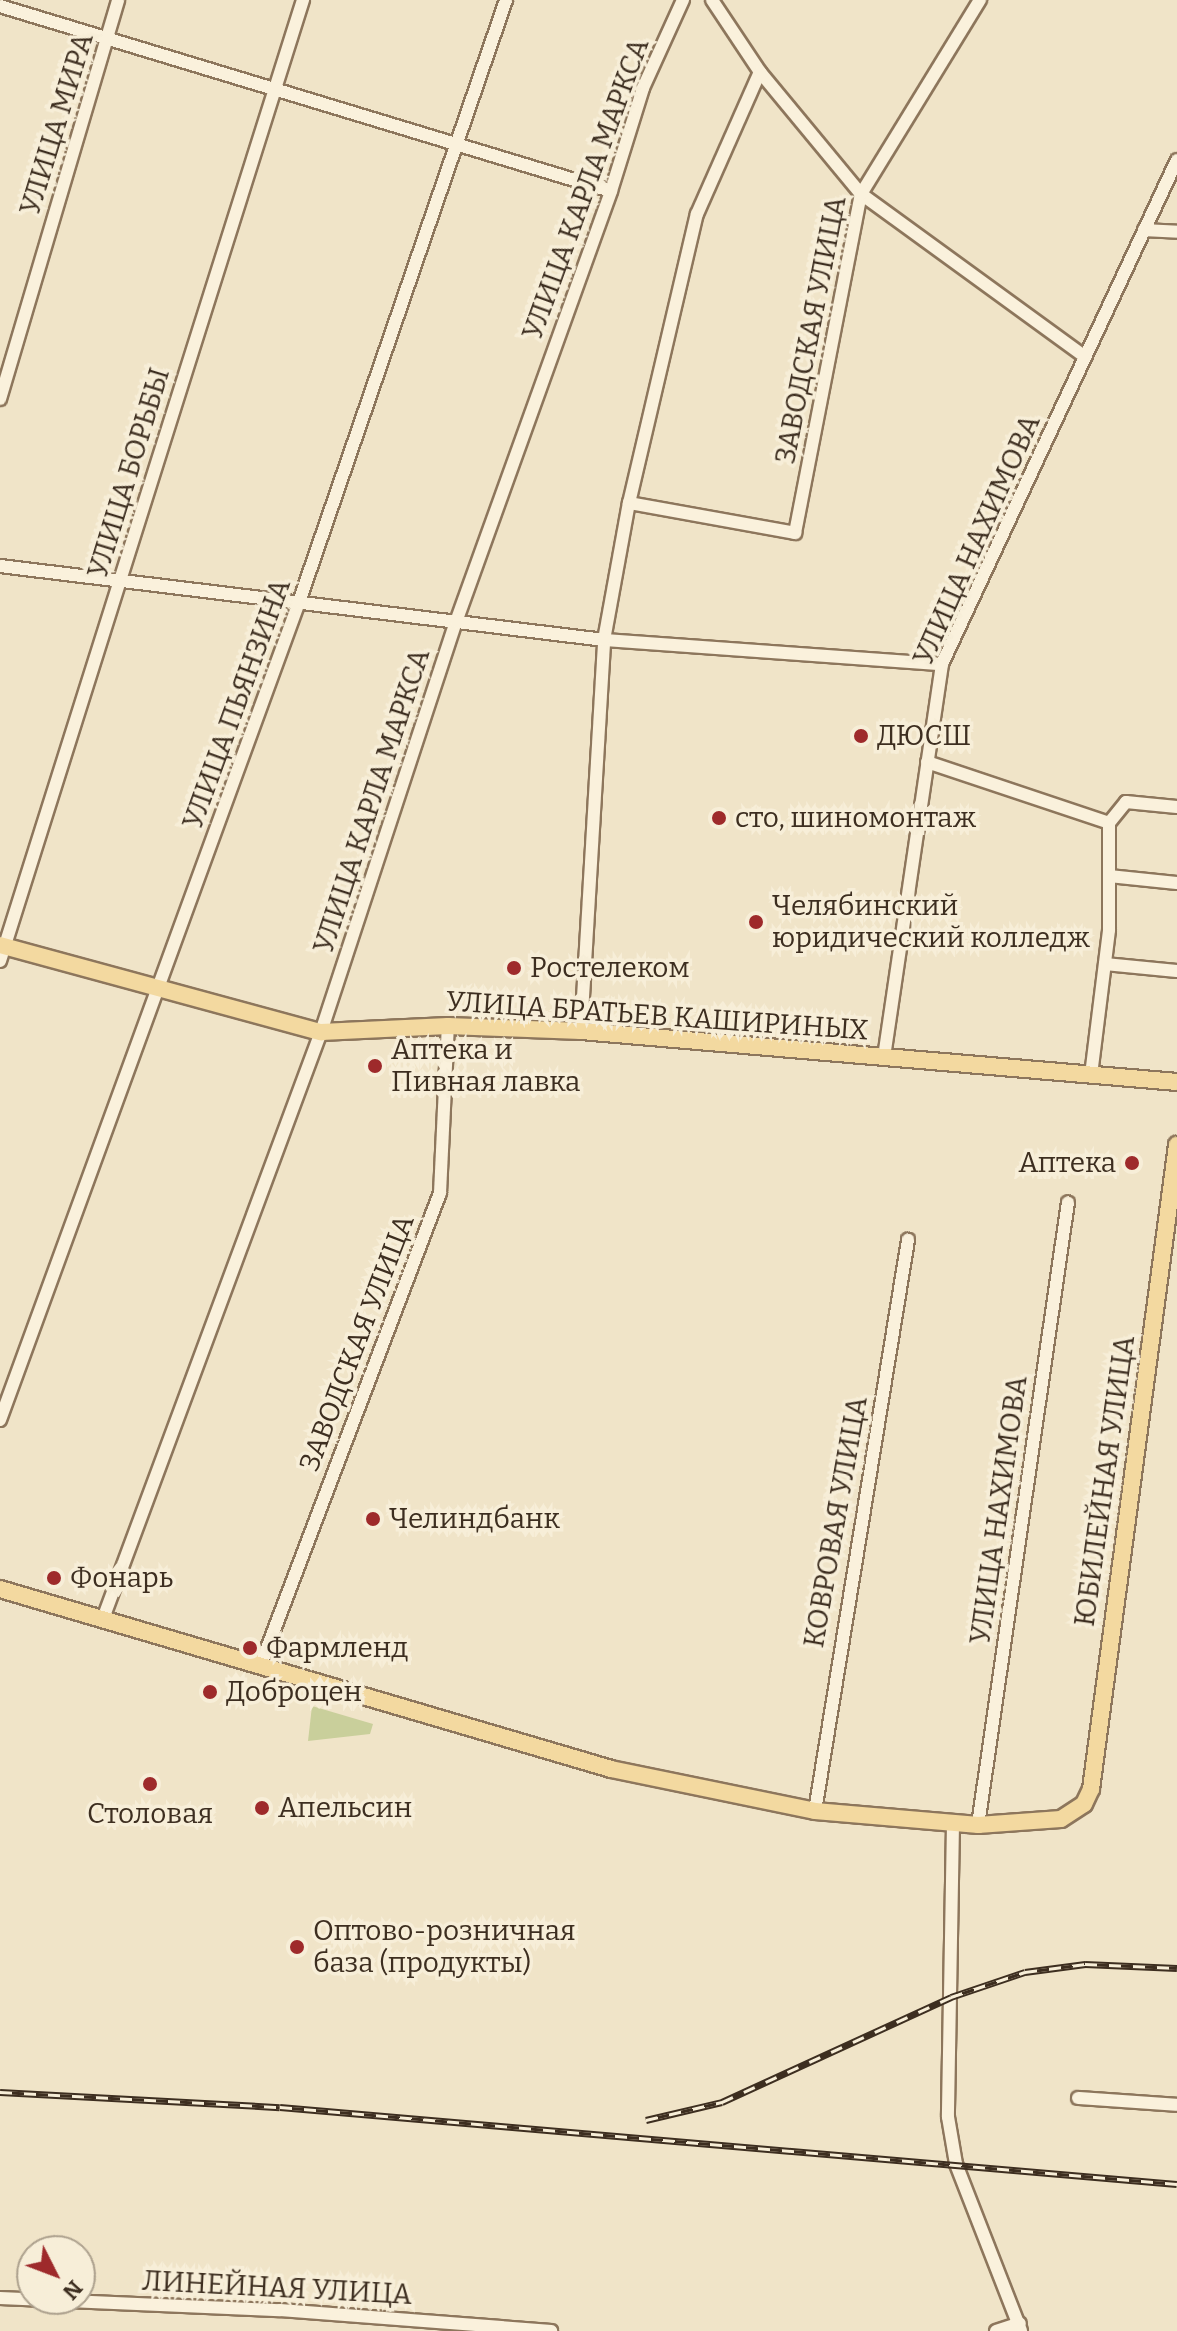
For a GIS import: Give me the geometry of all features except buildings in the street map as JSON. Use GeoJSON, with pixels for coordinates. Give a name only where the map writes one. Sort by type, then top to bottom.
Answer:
{"type":"FeatureCollection","features":[{"type":"Feature","properties":{"kind":"main road","name":"УЛИЦА БРАТЬЕВ КАШИРИНЫХ"},"geometry":{"type":"LineString","coordinates":[[2,951],[161,987],[321,1032],[448,1026],[581,1031],[1177,1082]]}},
{"type":"Feature","properties":{"kind":"main road","name":"ЮБИЛЕЙНАЯ УЛИЦА"},"geometry":{"type":"LineString","coordinates":[[978,1825],[1036,1823],[1069,1816],[1084,1804],[1091,1789],[1177,1145]]}},
{"type":"Feature","properties":{"kind":"main road"},"geometry":{"type":"LineString","coordinates":[[0,1589],[104,1616],[260,1667],[611,1769],[815,1811],[978,1825]]}},
{"type":"Feature","properties":{"kind":"street","name":"УЛИЦА МИРА"},"geometry":{"type":"LineString","coordinates":[[0,399],[118,0]]}},
{"type":"Feature","properties":{"kind":"street","name":"УЛИЦА БОРЬБЫ"},"geometry":{"type":"LineString","coordinates":[[2,951],[303,0]]}},
{"type":"Feature","properties":{"kind":"street","name":"УЛИЦА ПЬЯНЗИНА"},"geometry":{"type":"LineString","coordinates":[[0,1420],[161,987],[299,602],[506,0]]}},
{"type":"Feature","properties":{"kind":"street","name":"УЛИЦА КАРЛА МАРКСА"},"geometry":{"type":"LineString","coordinates":[[104,1616],[321,1032],[456,622],[611,191],[643,88],[683,0]]}},
{"type":"Feature","properties":{"kind":"street"},"geometry":{"type":"LineString","coordinates":[[712,0],[760,72],[861,194],[1085,357]]}},
{"type":"Feature","properties":{"kind":"street","name":"ЗАВОДСКАЯ УЛИЦА"},"geometry":{"type":"LineString","coordinates":[[629,503],[795,533],[861,194],[980,0]]}},
{"type":"Feature","properties":{"kind":"street"},"geometry":{"type":"LineString","coordinates":[[0,6],[611,191]]}},
{"type":"Feature","properties":{"kind":"street"},"geometry":{"type":"LineString","coordinates":[[581,1031],[604,640],[629,503],[697,214],[760,72]]}},
{"type":"Feature","properties":{"kind":"street","name":"УЛИЦА НАХИМОВА"},"geometry":{"type":"LineString","coordinates":[[884,1057],[942,664],[1177,160]]}},
{"type":"Feature","properties":{"kind":"street"},"geometry":{"type":"LineString","coordinates":[[1144,230],[1177,232]]}},
{"type":"Feature","properties":{"kind":"street"},"geometry":{"type":"LineString","coordinates":[[0,566],[604,640],[942,664]]}},
{"type":"Feature","properties":{"kind":"street"},"geometry":{"type":"LineString","coordinates":[[927,762],[1109,823]]}},
{"type":"Feature","properties":{"kind":"street"},"geometry":{"type":"LineString","coordinates":[[1091,1075],[1105,964],[1109,823],[1126,802],[1177,807]]}},
{"type":"Feature","properties":{"kind":"street"},"geometry":{"type":"LineString","coordinates":[[1109,876],[1177,883]]}},
{"type":"Feature","properties":{"kind":"street"},"geometry":{"type":"LineString","coordinates":[[1105,964],[1177,971]]}},
{"type":"Feature","properties":{"kind":"street","name":"ЗАВОДСКАЯ УЛИЦА"},"geometry":{"type":"LineString","coordinates":[[260,1667],[440,1193],[448,1026]]}},
{"type":"Feature","properties":{"kind":"street","name":"УЛИЦА НАХИМОВА"},"geometry":{"type":"LineString","coordinates":[[978,1825],[1068,1202]]}},
{"type":"Feature","properties":{"kind":"street","name":"КОВРОВАЯ УЛИЦА"},"geometry":{"type":"LineString","coordinates":[[815,1811],[908,1240]]}},
{"type":"Feature","properties":{"kind":"street"},"geometry":{"type":"LineString","coordinates":[[953,1824],[948,2117],[956,2164],[1020,2327],[996,2331]]}},
{"type":"Feature","properties":{"kind":"street"},"geometry":{"type":"LineString","coordinates":[[1078,2098],[1177,2105]]}},
{"type":"Feature","properties":{"kind":"street","name":"ЛИНЕЙНАЯ УЛИЦА"},"geometry":{"type":"LineString","coordinates":[[0,2298],[353,2315],[551,2331]]}},
{"type":"Feature","properties":{"kind":"street"},"geometry":{"type":"LineString","coordinates":[[353,2315],[353,2331]]}},
{"type":"Feature","properties":{"kind":"green space"},"geometry":{"type":"Polygon","coordinates":[[[312,1706],[373,1724],[370,1734],[308,1741],[312,1706]]]}},
{"type":"Feature","properties":{"kind":"railway"},"geometry":{"type":"LineString","coordinates":[[646,2120],[722,2102],[951,1997],[1025,1972],[1085,1964],[1177,1968]]}},
{"type":"Feature","properties":{"kind":"railway"},"geometry":{"type":"LineString","coordinates":[[0,2092],[280,2107],[1177,2184]]}},
{"type":"Feature","properties":{"kind":"place","name":"ДЮСШ"},"geometry":{"type":"Point","coordinates":[861,736]}},
{"type":"Feature","properties":{"kind":"place","name":"сто, шиномонтаж"},"geometry":{"type":"Point","coordinates":[719,818]}},
{"type":"Feature","properties":{"kind":"place","name":"Челябинский юридический колледж"},"geometry":{"type":"Point","coordinates":[756,922]}},
{"type":"Feature","properties":{"kind":"place","name":"Ростелеком"},"geometry":{"type":"Point","coordinates":[514,968]}},
{"type":"Feature","properties":{"kind":"place","name":"Аптека и Пивная лавка"},"geometry":{"type":"Point","coordinates":[375,1066]}},
{"type":"Feature","properties":{"kind":"place","name":"Аптека"},"geometry":{"type":"Point","coordinates":[1132,1163]}},
{"type":"Feature","properties":{"kind":"place","name":"Челиндбанк"},"geometry":{"type":"Point","coordinates":[373,1519]}},
{"type":"Feature","properties":{"kind":"place","name":"Фонарь"},"geometry":{"type":"Point","coordinates":[54,1578]}},
{"type":"Feature","properties":{"kind":"place","name":"Фармленд"},"geometry":{"type":"Point","coordinates":[250,1648]}},
{"type":"Feature","properties":{"kind":"place","name":"Доброцен"},"geometry":{"type":"Point","coordinates":[210,1692]}},
{"type":"Feature","properties":{"kind":"place","name":"Столовая"},"geometry":{"type":"Point","coordinates":[150,1784]}},
{"type":"Feature","properties":{"kind":"place","name":"Апельсин"},"geometry":{"type":"Point","coordinates":[262,1808]}},
{"type":"Feature","properties":{"kind":"place","name":"Оптово-розничная база (продукты)"},"geometry":{"type":"Point","coordinates":[297,1947]}}]}
